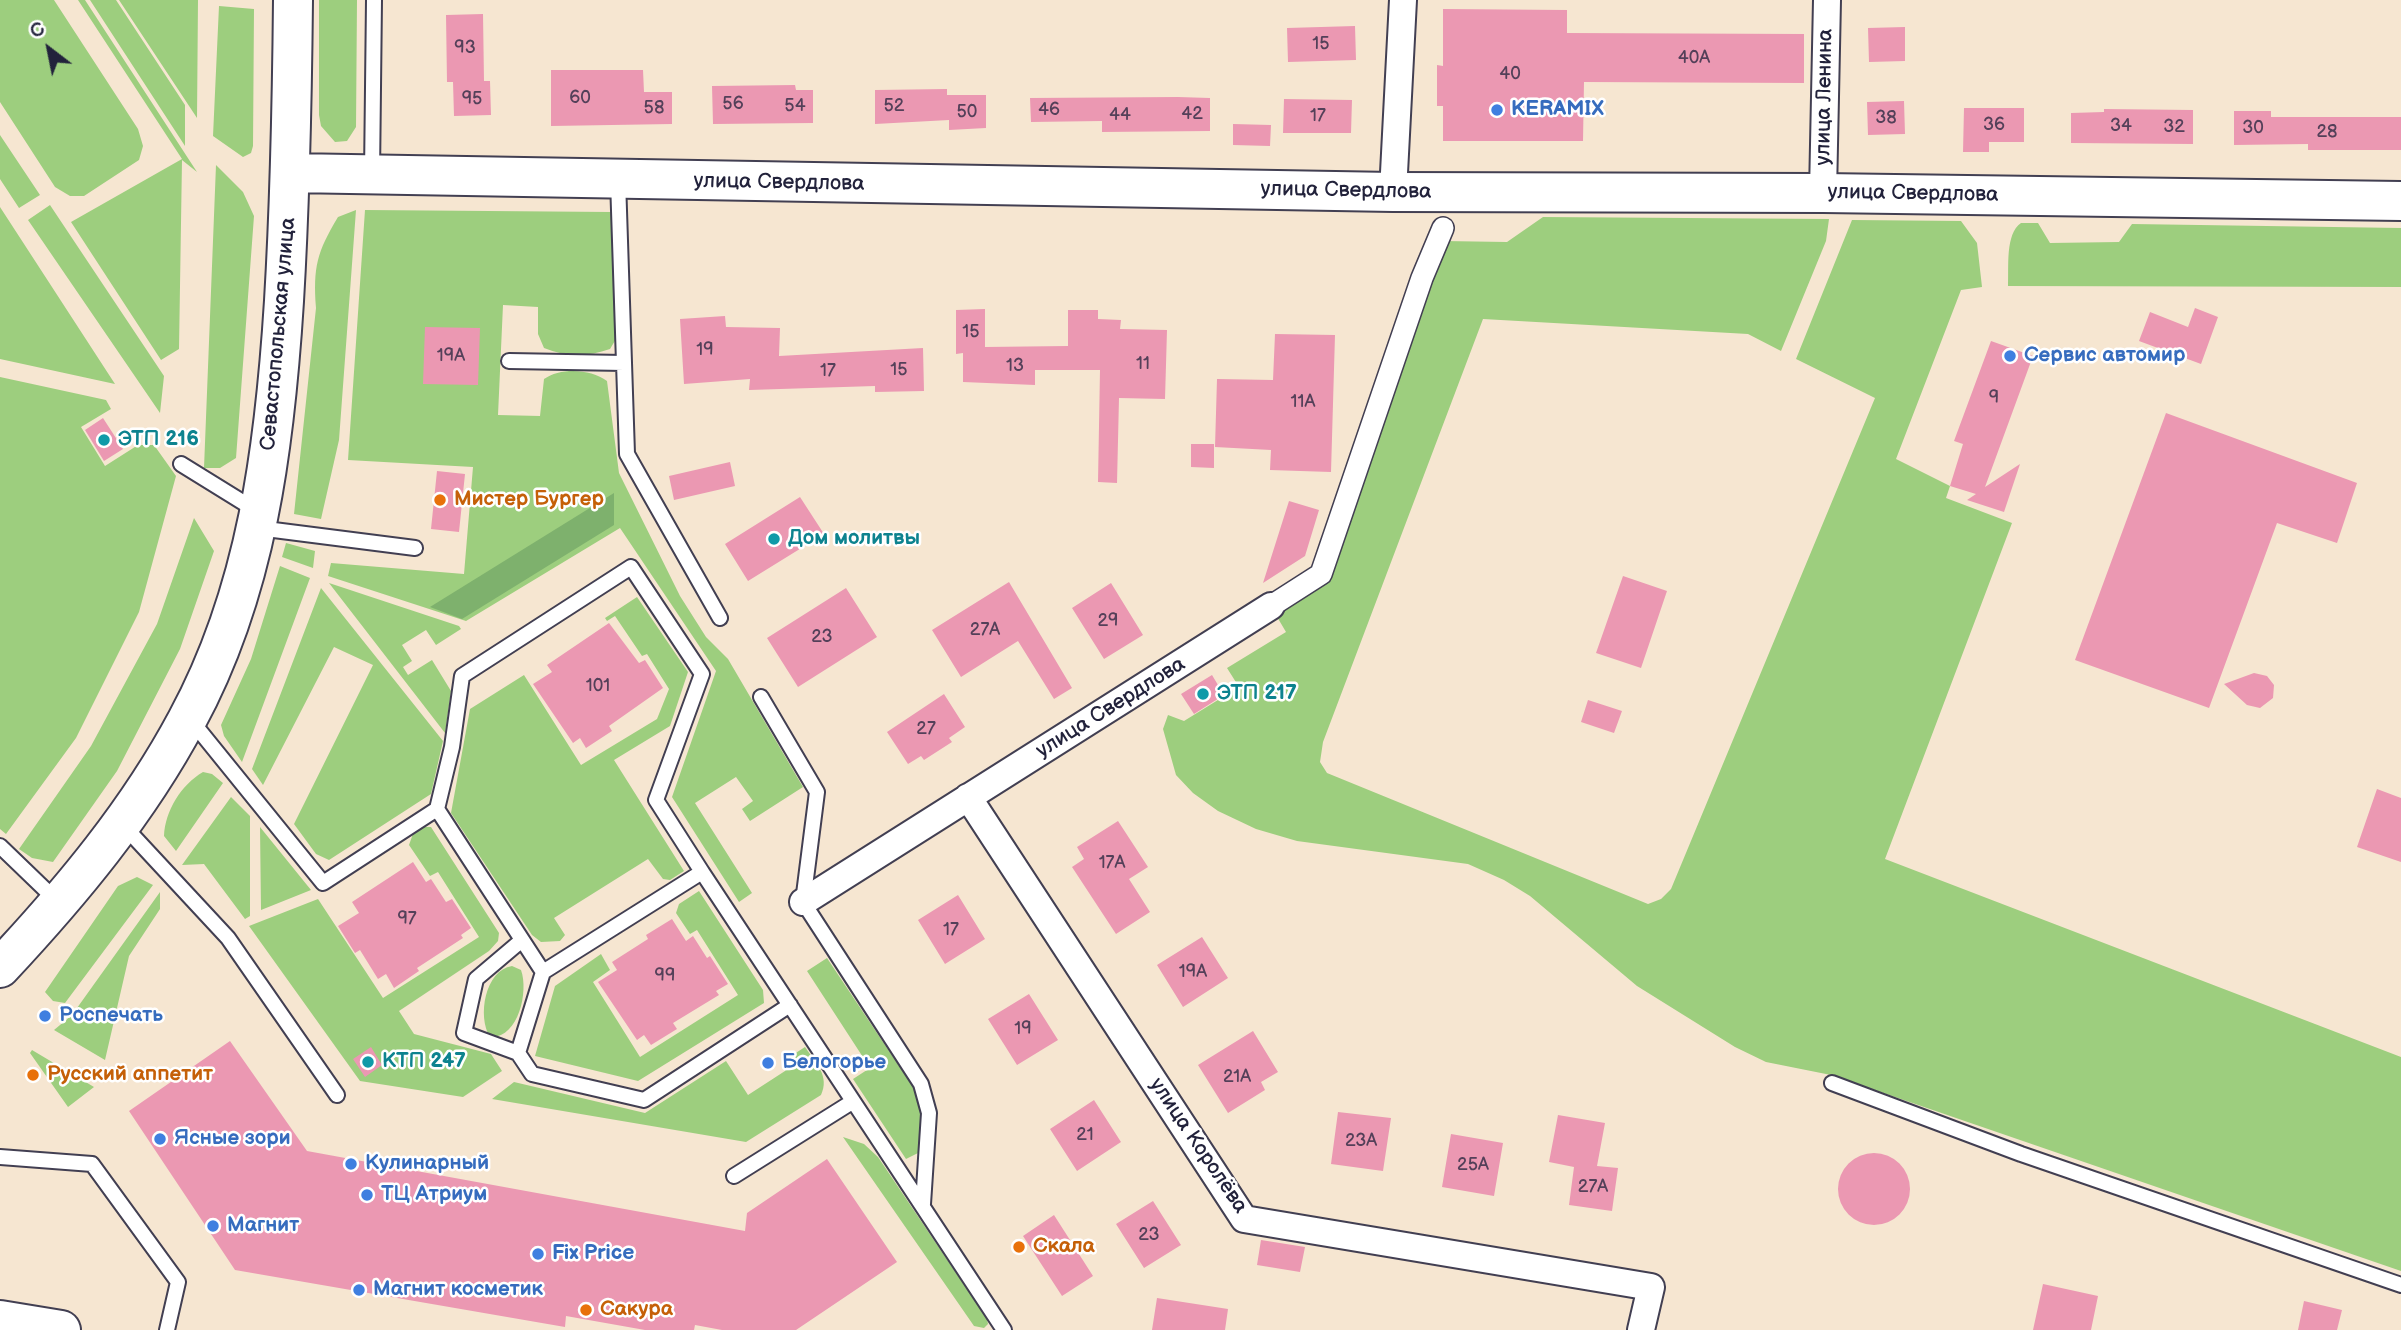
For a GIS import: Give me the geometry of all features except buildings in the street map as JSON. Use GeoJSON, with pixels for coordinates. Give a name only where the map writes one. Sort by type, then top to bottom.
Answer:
{"type":"FeatureCollection","features":[{"type":"Feature","properties":{"kind":"main road","name":"Севастопольская улица"},"geometry":{"type":"LineString","coordinates":[[0,968],[60,904],[122,824],[189,718],[227,632],[259,520],[278,396],[292,173],[293,0]]}},
{"type":"Feature","properties":{"kind":"main road","name":"улица Свердлова"},"geometry":{"type":"LineString","coordinates":[[292,173],[1393,192],[1823,193],[2401,201]]}},
{"type":"Feature","properties":{"kind":"main road"},"geometry":{"type":"LineString","coordinates":[[0,1320],[61,1330]]}},
{"type":"Feature","properties":{"kind":"street"},"geometry":{"type":"LineString","coordinates":[[1393,192],[1403,0]]}},
{"type":"Feature","properties":{"kind":"street","name":"улица Ленина"},"geometry":{"type":"LineString","coordinates":[[1823,193],[1827,0]]}},
{"type":"Feature","properties":{"kind":"street","name":"улица Свердлова"},"geometry":{"type":"LineString","coordinates":[[803,902],[1321,574],[1422,278],[1443,228]]}},
{"type":"Feature","properties":{"kind":"street","name":"улица Королёва"},"geometry":{"type":"LineString","coordinates":[[968,797],[1244,1219],[1651,1287],[1641,1330]]}},
{"type":"Feature","properties":{"kind":"lane"},"geometry":{"type":"LineString","coordinates":[[372,176],[374,0]]}},
{"type":"Feature","properties":{"kind":"lane"},"geometry":{"type":"LineString","coordinates":[[618,180],[627,454],[720,618]]}},
{"type":"Feature","properties":{"kind":"lane"},"geometry":{"type":"LineString","coordinates":[[509,361],[624,363]]}},
{"type":"Feature","properties":{"kind":"lane"},"geometry":{"type":"LineString","coordinates":[[181,464],[259,520],[415,548]]}},
{"type":"Feature","properties":{"kind":"lane"},"geometry":{"type":"LineString","coordinates":[[189,718],[323,884],[437,809],[452,747],[462,676],[631,567],[702,674],[656,800],[1004,1330]]}},
{"type":"Feature","properties":{"kind":"lane"},"geometry":{"type":"LineString","coordinates":[[761,697],[817,792],[803,902],[921,1084],[929,1113],[923,1204]]}},
{"type":"Feature","properties":{"kind":"lane"},"geometry":{"type":"LineString","coordinates":[[437,809],[543,972]]}},
{"type":"Feature","properties":{"kind":"lane"},"geometry":{"type":"LineString","coordinates":[[122,824],[228,938],[337,1095]]}},
{"type":"Feature","properties":{"kind":"lane"},"geometry":{"type":"LineString","coordinates":[[0,846],[60,904]]}},
{"type":"Feature","properties":{"kind":"lane"},"geometry":{"type":"LineString","coordinates":[[518,1053],[543,972],[702,872]]}},
{"type":"Feature","properties":{"kind":"lane"},"geometry":{"type":"LineString","coordinates":[[522,940],[476,979],[464,1033],[518,1053],[533,1074],[644,1100],[790,1005]]}},
{"type":"Feature","properties":{"kind":"lane"},"geometry":{"type":"LineString","coordinates":[[1832,1083],[2021,1154],[2401,1285]]}},
{"type":"Feature","properties":{"kind":"lane"},"geometry":{"type":"LineString","coordinates":[[734,1176],[852,1102]]}},
{"type":"Feature","properties":{"kind":"lane"},"geometry":{"type":"LineString","coordinates":[[0,1157],[92,1164],[178,1282],[167,1330]]}},
{"type":"Feature","properties":{"kind":"green space"},"geometry":{"type":"Polygon","coordinates":[[[0,0],[54,0],[138,129],[143,146],[139,160],[84,196],[70,196],[55,187],[0,102],[0,0]]]}},
{"type":"Feature","properties":{"kind":"green space"},"geometry":{"type":"Polygon","coordinates":[[[78,0],[85,0],[197,172],[182,160],[179,349],[161,360],[71,222],[182,159],[78,0]]]}},
{"type":"Feature","properties":{"kind":"green space"},"geometry":{"type":"Polygon","coordinates":[[[90,0],[116,0],[185,105],[185,146],[90,0]]]}},
{"type":"Feature","properties":{"kind":"green space"},"geometry":{"type":"Polygon","coordinates":[[[119,0],[198,0],[197,118],[119,0]]]}},
{"type":"Feature","properties":{"kind":"green space"},"geometry":{"type":"Polygon","coordinates":[[[319,0],[357,0],[356,127],[347,141],[335,142],[321,126],[319,0]]]}},
{"type":"Feature","properties":{"kind":"green space"},"geometry":{"type":"Polygon","coordinates":[[[219,6],[254,9],[253,146],[251,153],[243,157],[213,136],[219,6]]]}},
{"type":"Feature","properties":{"kind":"green space"},"geometry":{"type":"Polygon","coordinates":[[[0,135],[40,195],[19,208],[0,179],[0,135]]]}},
{"type":"Feature","properties":{"kind":"green space"},"geometry":{"type":"Polygon","coordinates":[[[216,165],[243,192],[254,216],[236,458],[220,468],[204,468],[216,165]]]}},
{"type":"Feature","properties":{"kind":"green space"},"geometry":{"type":"Polygon","coordinates":[[[50,205],[164,376],[160,413],[28,220],[50,205]]]}},
{"type":"Feature","properties":{"kind":"green space"},"geometry":{"type":"Polygon","coordinates":[[[0,207],[115,384],[0,359],[0,207]]]}},
{"type":"Feature","properties":{"kind":"green space"},"geometry":{"type":"Polygon","coordinates":[[[356,210],[339,440],[321,519],[294,514],[316,308],[316,270],[325,240],[338,217],[356,210]]]}},
{"type":"Feature","properties":{"kind":"green space"},"geometry":{"type":"Polygon","coordinates":[[[365,210],[611,212],[616,339],[610,349],[593,353],[577,355],[552,351],[544,348],[538,334],[538,307],[503,305],[498,415],[540,416],[544,379],[551,375],[576,371],[593,374],[607,381],[619,473],[680,596],[706,637],[728,659],[803,787],[750,821],[742,809],[753,801],[736,777],[695,803],[752,893],[739,902],[672,797],[716,671],[620,528],[466,621],[328,576],[331,563],[464,574],[473,467],[348,460],[365,210]]]}},
{"type":"Feature","properties":{"kind":"green space"},"geometry":{"type":"Polygon","coordinates":[[[1543,217],[1829,219],[1826,241],[1781,351],[1748,334],[1483,319],[1323,742],[1320,762],[1327,773],[1648,904],[1661,899],[1671,889],[1875,398],[1796,359],[1852,220],[1961,221],[1977,243],[1982,287],[1961,290],[1896,459],[1950,486],[1946,498],[2012,523],[1885,859],[2401,1057],[2401,1271],[1831,1075],[1766,1062],[1735,1047],[1637,986],[1530,896],[1504,880],[1468,864],[1297,841],[1256,829],[1218,811],[1193,793],[1176,775],[1163,729],[1168,715],[1184,721],[1239,687],[1227,668],[1286,632],[1273,610],[1324,577],[1443,241],[1507,242],[1543,217]]]}},
{"type":"Feature","properties":{"kind":"green space"},"geometry":{"type":"Polygon","coordinates":[[[2021,223],[2038,223],[2050,243],[2119,242],[2132,224],[2401,228],[2401,287],[2008,286],[2010,243],[2012,235],[2021,223]]]}},
{"type":"Feature","properties":{"kind":"green space"},"geometry":{"type":"Polygon","coordinates":[[[0,377],[106,400],[111,409],[81,427],[105,466],[138,445],[154,445],[176,476],[139,612],[76,738],[6,834],[0,829],[0,377]]]}},
{"type":"Feature","properties":{"kind":"green space"},"geometry":{"type":"Polygon","coordinates":[[[614,493],[614,525],[462,619],[430,607],[614,493]]]}},
{"type":"Feature","properties":{"kind":"green space"},"geometry":{"type":"Polygon","coordinates":[[[194,518],[214,551],[180,649],[117,771],[53,862],[32,858],[19,849],[91,746],[157,624],[194,518]]]}},
{"type":"Feature","properties":{"kind":"green space"},"geometry":{"type":"Polygon","coordinates":[[[286,543],[315,551],[313,568],[282,557],[286,543]]]}},
{"type":"Feature","properties":{"kind":"green space"},"geometry":{"type":"Polygon","coordinates":[[[280,566],[310,578],[242,762],[224,736],[221,725],[251,659],[280,566]]]}},
{"type":"Feature","properties":{"kind":"green space"},"geometry":{"type":"Polygon","coordinates":[[[329,583],[459,626],[461,629],[436,645],[426,630],[402,645],[412,661],[403,667],[408,675],[432,660],[451,691],[445,733],[329,583]]]}},
{"type":"Feature","properties":{"kind":"green space"},"geometry":{"type":"Polygon","coordinates":[[[321,588],[443,741],[431,794],[329,860],[316,854],[294,824],[373,665],[334,647],[263,785],[252,769],[321,588]]]}},
{"type":"Feature","properties":{"kind":"green space"},"geometry":{"type":"Polygon","coordinates":[[[637,597],[688,672],[670,726],[614,760],[684,871],[670,880],[663,879],[648,859],[554,918],[565,935],[560,941],[541,942],[532,935],[451,813],[470,709],[524,675],[581,765],[657,719],[669,689],[647,654],[642,656],[615,616],[607,621],[605,618],[637,597]]]}},
{"type":"Feature","properties":{"kind":"green space"},"geometry":{"type":"Polygon","coordinates":[[[203,772],[212,774],[223,783],[176,851],[164,836],[167,817],[181,791],[203,772]]]}},
{"type":"Feature","properties":{"kind":"green space"},"geometry":{"type":"Polygon","coordinates":[[[231,797],[250,816],[250,916],[245,919],[204,864],[182,865],[231,797]]]}},
{"type":"Feature","properties":{"kind":"green space"},"geometry":{"type":"Polygon","coordinates":[[[260,827],[311,890],[261,910],[260,827]]]}},
{"type":"Feature","properties":{"kind":"green space"},"geometry":{"type":"Polygon","coordinates":[[[431,827],[499,933],[498,941],[489,951],[399,1011],[414,1034],[491,1054],[502,1071],[463,1097],[360,1081],[249,926],[318,899],[383,998],[479,937],[438,872],[430,876],[409,845],[414,831],[431,827]]]}},
{"type":"Feature","properties":{"kind":"green space"},"geometry":{"type":"Polygon","coordinates":[[[137,877],[153,885],[65,1003],[53,1001],[45,992],[118,886],[137,877]]]}},
{"type":"Feature","properties":{"kind":"green space"},"geometry":{"type":"Polygon","coordinates":[[[699,891],[763,990],[764,1003],[638,1081],[535,1056],[555,986],[601,954],[610,970],[593,982],[640,1057],[738,995],[697,930],[690,934],[676,913],[679,904],[699,891]]]}},
{"type":"Feature","properties":{"kind":"green space"},"geometry":{"type":"Polygon","coordinates":[[[160,892],[160,909],[129,956],[105,1060],[54,1030],[72,1015],[160,892]]]}},
{"type":"Feature","properties":{"kind":"green space"},"geometry":{"type":"Polygon","coordinates":[[[827,958],[913,1087],[921,1113],[918,1153],[906,1159],[853,1079],[870,1068],[807,971],[827,958]]]}},
{"type":"Feature","properties":{"kind":"green space"},"geometry":{"type":"Polygon","coordinates":[[[512,966],[521,970],[523,979],[519,1012],[508,1030],[500,1036],[490,1037],[484,1018],[486,996],[495,976],[512,966]]]}},
{"type":"Feature","properties":{"kind":"green space"},"geometry":{"type":"Polygon","coordinates":[[[805,1047],[823,1076],[821,1095],[746,1142],[492,1099],[514,1082],[645,1113],[726,1061],[748,1095],[785,1071],[785,1060],[805,1047]]]}},
{"type":"Feature","properties":{"kind":"green space"},"geometry":{"type":"Polygon","coordinates":[[[32,1050],[94,1087],[68,1107],[30,1053],[32,1050]]]}},
{"type":"Feature","properties":{"kind":"green space"},"geometry":{"type":"Polygon","coordinates":[[[843,1137],[864,1144],[878,1157],[987,1319],[988,1324],[984,1328],[974,1326],[843,1137]]]}},
{"type":"Feature","properties":{"kind":"place","name":"KERAMIX"},"geometry":{"type":"Point","coordinates":[1497,110]}},
{"type":"Feature","properties":{"kind":"place","name":"Сервис автомир"},"geometry":{"type":"Point","coordinates":[2010,356]}},
{"type":"Feature","properties":{"kind":"place","name":"ЭТП 216"},"geometry":{"type":"Point","coordinates":[104,440]}},
{"type":"Feature","properties":{"kind":"place","name":"Мистер Бургер"},"geometry":{"type":"Point","coordinates":[440,500]}},
{"type":"Feature","properties":{"kind":"place","name":"Дом молитвы"},"geometry":{"type":"Point","coordinates":[774,539]}},
{"type":"Feature","properties":{"kind":"place","name":"ЭТП 217"},"geometry":{"type":"Point","coordinates":[1203,694]}},
{"type":"Feature","properties":{"kind":"place","name":"Роспечать"},"geometry":{"type":"Point","coordinates":[45,1016]}},
{"type":"Feature","properties":{"kind":"place","name":"КТП 247"},"geometry":{"type":"Point","coordinates":[368,1062]}},
{"type":"Feature","properties":{"kind":"place","name":"Белогорье"},"geometry":{"type":"Point","coordinates":[768,1063]}},
{"type":"Feature","properties":{"kind":"place","name":"Русский аппетит"},"geometry":{"type":"Point","coordinates":[33,1075]}},
{"type":"Feature","properties":{"kind":"place","name":"Ясные зори"},"geometry":{"type":"Point","coordinates":[160,1139]}},
{"type":"Feature","properties":{"kind":"place","name":"Кулинарный"},"geometry":{"type":"Point","coordinates":[351,1164]}},
{"type":"Feature","properties":{"kind":"place","name":"ТЦ Атриум"},"geometry":{"type":"Point","coordinates":[367,1195]}},
{"type":"Feature","properties":{"kind":"place","name":"Магнит"},"geometry":{"type":"Point","coordinates":[213,1226]}},
{"type":"Feature","properties":{"kind":"place","name":"Скала"},"geometry":{"type":"Point","coordinates":[1019,1247]}},
{"type":"Feature","properties":{"kind":"place","name":"Fix Price"},"geometry":{"type":"Point","coordinates":[538,1254]}},
{"type":"Feature","properties":{"kind":"place","name":"Магнит косметик"},"geometry":{"type":"Point","coordinates":[359,1290]}},
{"type":"Feature","properties":{"kind":"place","name":"Сакура"},"geometry":{"type":"Point","coordinates":[586,1310]}}]}
